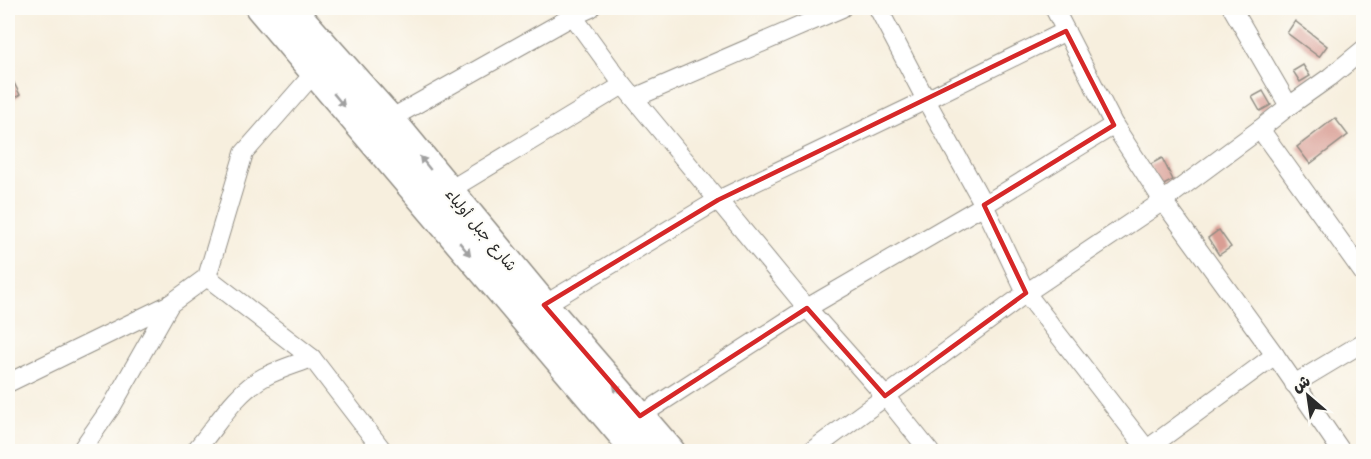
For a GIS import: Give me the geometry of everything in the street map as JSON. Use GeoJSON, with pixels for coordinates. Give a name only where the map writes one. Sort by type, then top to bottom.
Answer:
{"type":"FeatureCollection","features":[{"type":"Feature","properties":{"kind":"main road","name":"شارع جبل أولياء"},"geometry":{"type":"LineString","coordinates":[[260,8],[637,452]]}},
{"type":"Feature","properties":{"kind":"main road","name":"شارع جبل أولياء"},"geometry":{"type":"LineString","coordinates":[[291,8],[390,119],[544,305],[671,452]]}},
{"type":"Feature","properties":{"kind":"street"},"geometry":{"type":"LineString","coordinates":[[390,119],[573,15],[591,8]]}},
{"type":"Feature","properties":{"kind":"street"},"geometry":{"type":"LineString","coordinates":[[448,191],[628,91],[842,8]]}},
{"type":"Feature","properties":{"kind":"street"},"geometry":{"type":"LineString","coordinates":[[878,8],[984,205],[1026,293],[1147,451],[1275,355]]}},
{"type":"Feature","properties":{"kind":"street"},"geometry":{"type":"LineString","coordinates":[[1054,8],[1114,125],[1163,201],[1342,452]]}},
{"type":"Feature","properties":{"kind":"street"},"geometry":{"type":"LineString","coordinates":[[1232,8],[1289,106]]}},
{"type":"Feature","properties":{"kind":"street"},"geometry":{"type":"LineString","coordinates":[[573,15],[628,91],[807,308],[885,396],[930,452]]}},
{"type":"Feature","properties":{"kind":"street"},"geometry":{"type":"LineString","coordinates":[[544,305],[718,200],[1066,31]]}},
{"type":"Feature","properties":{"kind":"street"},"geometry":{"type":"LineString","coordinates":[[810,452],[1026,293],[1163,201],[1330,77],[1364,49]]}},
{"type":"Feature","properties":{"kind":"street"},"geometry":{"type":"LineString","coordinates":[[8,383],[170,304],[207,277],[244,153],[315,72]]}},
{"type":"Feature","properties":{"kind":"street"},"geometry":{"type":"LineString","coordinates":[[640,416],[807,308],[984,205],[1114,125]]}},
{"type":"Feature","properties":{"kind":"street"},"geometry":{"type":"LineString","coordinates":[[1260,129],[1364,274]]}},
{"type":"Feature","properties":{"kind":"street"},"geometry":{"type":"LineString","coordinates":[[207,277],[312,358],[384,452]]}},
{"type":"Feature","properties":{"kind":"street"},"geometry":{"type":"LineString","coordinates":[[80,452],[112,406],[170,304]]}},
{"type":"Feature","properties":{"kind":"street"},"geometry":{"type":"LineString","coordinates":[[1294,384],[1364,342]]}},
{"type":"Feature","properties":{"kind":"street"},"geometry":{"type":"LineString","coordinates":[[194,452],[239,396],[264,377],[312,358]]}},
{"type":"Feature","properties":{"kind":"highlighted area"},"geometry":{"type":"Polygon","coordinates":[[[1066,31],[1114,125],[984,205],[1026,293],[885,396],[807,308],[640,416],[544,305],[718,200],[1066,31]]]}},
{"type":"Feature","properties":{"kind":"building"},"geometry":{"type":"Polygon","coordinates":[[[1295,21],[1327,46],[1319,57],[1287,33],[1295,21]]]}},
{"type":"Feature","properties":{"kind":"building"},"geometry":{"type":"Polygon","coordinates":[[[1303,65],[1310,76],[1300,82],[1293,71],[1303,65]]]}},
{"type":"Feature","properties":{"kind":"building"},"geometry":{"type":"Polygon","coordinates":[[[8,71],[20,95],[8,102],[8,71]]]}},
{"type":"Feature","properties":{"kind":"building"},"geometry":{"type":"Polygon","coordinates":[[[1263,91],[1271,105],[1260,111],[1252,97],[1263,91]]]}},
{"type":"Feature","properties":{"kind":"building"},"geometry":{"type":"Polygon","coordinates":[[[1335,118],[1348,135],[1310,164],[1297,147],[1335,118]]]}},
{"type":"Feature","properties":{"kind":"building"},"geometry":{"type":"Polygon","coordinates":[[[1162,158],[1173,180],[1160,187],[1149,165],[1162,158]]]}},
{"type":"Feature","properties":{"kind":"building"},"geometry":{"type":"Polygon","coordinates":[[[1219,230],[1231,247],[1219,255],[1208,238],[1219,230]]]}}]}
